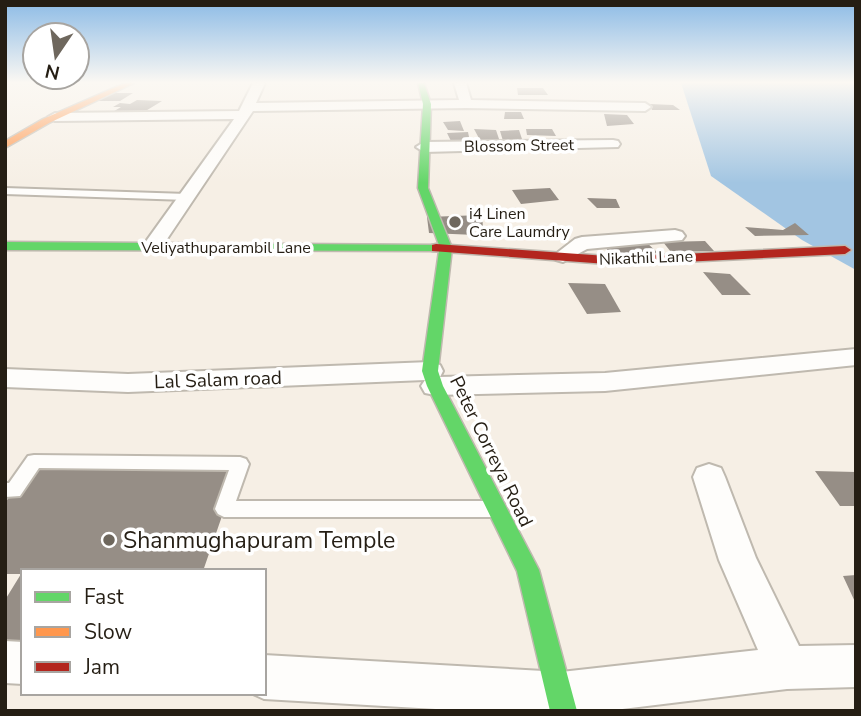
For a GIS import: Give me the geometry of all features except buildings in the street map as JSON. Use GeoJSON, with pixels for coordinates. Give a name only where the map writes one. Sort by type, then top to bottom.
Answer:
{"type":"FeatureCollection","features":[{"type":"Feature","properties":{"kind":"street"},"geometry":{"type":"LineString","coordinates":[[16,120],[23,116]]}},
{"type":"Feature","properties":{"kind":"street"},"geometry":{"type":"LineString","coordinates":[[5,145],[55,117],[74,116]]}},
{"type":"Feature","properties":{"kind":"street"},"geometry":{"type":"LineString","coordinates":[[152,247],[242,116]]}},
{"type":"Feature","properties":{"kind":"street","name":"Peter Correya Road"},"geometry":{"type":"LineString","coordinates":[[426,116],[424,188],[446,248],[433,379],[527,570],[562,702]]}},
{"type":"Feature","properties":{"kind":"street","name":"Blossom Street"},"geometry":{"type":"LineString","coordinates":[[425,147],[613,145]]}},
{"type":"Feature","properties":{"kind":"street"},"geometry":{"type":"LineString","coordinates":[[563,256],[582,243],[675,236]]}},
{"type":"Feature","properties":{"kind":"street","name":"Veliyathuparambil Lane"},"geometry":{"type":"LineString","coordinates":[[5,246],[446,248]]}},
{"type":"Feature","properties":{"kind":"street","name":"Nikathil Lane"},"geometry":{"type":"LineString","coordinates":[[446,248],[621,261],[845,250]]}},
{"type":"Feature","properties":{"kind":"street","name":"Lal Salam road"},"geometry":{"type":"LineString","coordinates":[[5,378],[128,383],[433,379],[604,382],[856,358]]}},
{"type":"Feature","properties":{"kind":"street"},"geometry":{"type":"LineString","coordinates":[[709,477],[738,560],[787,668]]}},
{"type":"Feature","properties":{"kind":"street"},"geometry":{"type":"LineString","coordinates":[[266,677],[562,702],[787,668],[856,666]]}},
{"type":"Feature","properties":{"kind":"lane"},"geometry":{"type":"LineString","coordinates":[[5,191],[187,197]]}},
{"type":"Feature","properties":{"kind":"lane"},"geometry":{"type":"LineString","coordinates":[[5,490],[14,491],[34,461],[240,464],[224,509],[496,509]]}},
{"type":"Feature","properties":{"kind":"water"},"geometry":{"type":"Polygon","coordinates":[[[692,116],[856,116],[856,270],[802,240],[711,176],[692,116]]]}},
{"type":"Feature","properties":{"kind":"traffic: fast"},"geometry":{"type":"LineString","coordinates":[[426,116],[423,188],[446,248],[430,371],[435,386],[528,570],[564,711]]}},
{"type":"Feature","properties":{"kind":"traffic: fast"},"geometry":{"type":"LineString","coordinates":[[5,246],[436,248]]}},
{"type":"Feature","properties":{"kind":"traffic: slow"},"geometry":{"type":"LineString","coordinates":[[5,145],[56,116]]}},
{"type":"Feature","properties":{"kind":"traffic: jam"},"geometry":{"type":"LineString","coordinates":[[436,248],[621,261],[845,250]]}},
{"type":"Feature","properties":{"kind":"place","name":"i4 Linen Care Laumdry"},"geometry":{"type":"Point","coordinates":[455,222]}},
{"type":"Feature","properties":{"kind":"place","name":"Shanmughapuram Temple"},"geometry":{"type":"Point","coordinates":[109,540]}}]}
